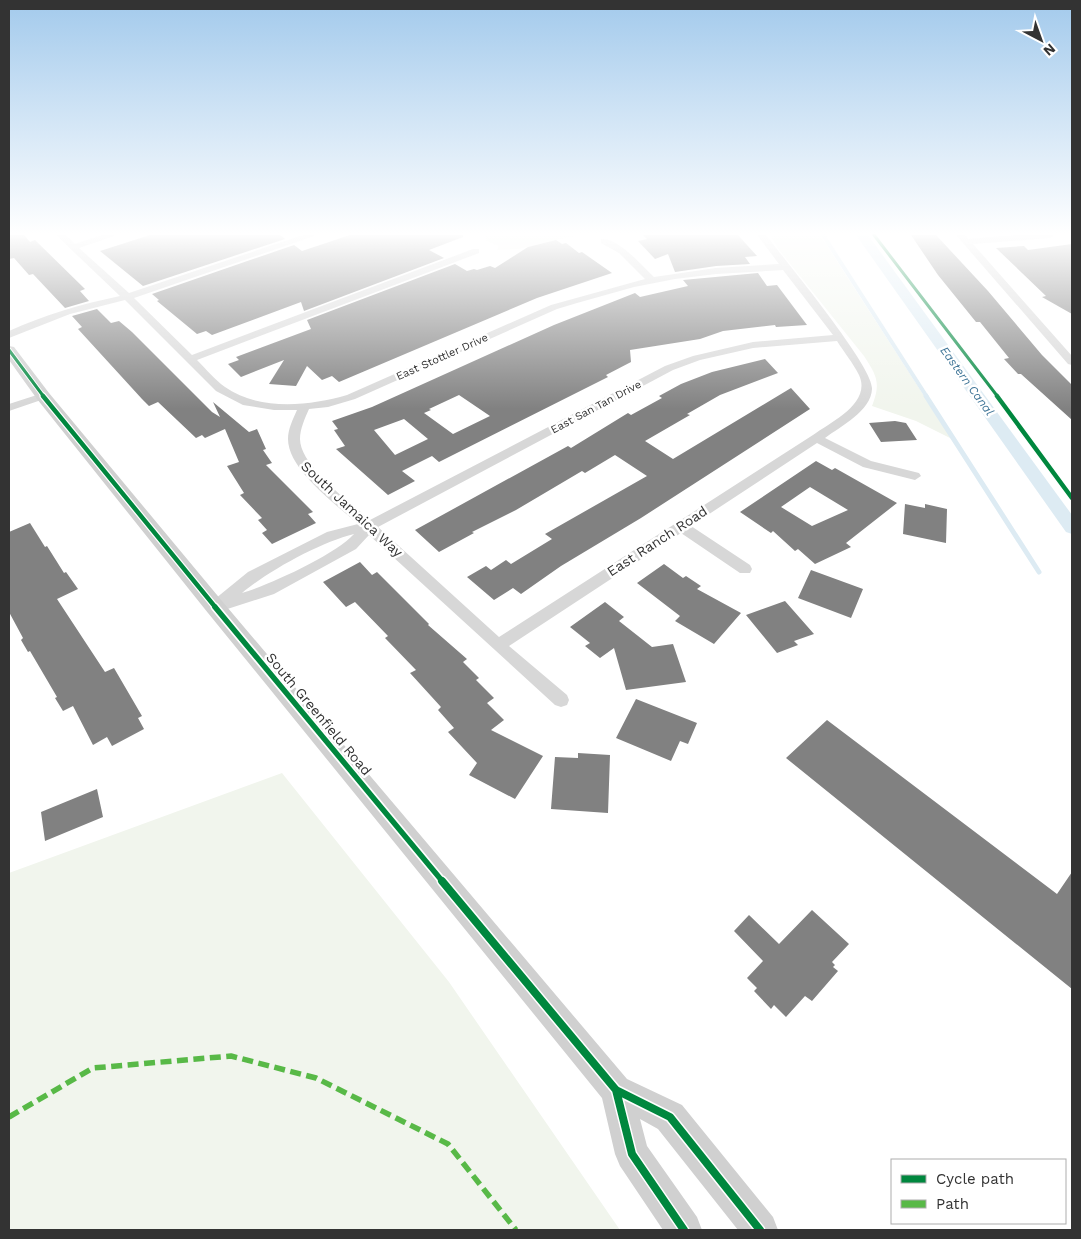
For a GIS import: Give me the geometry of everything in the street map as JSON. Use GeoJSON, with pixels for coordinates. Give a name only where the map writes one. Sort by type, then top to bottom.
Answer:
{"type":"FeatureCollection","features":[{"type":"Feature","properties":{"kind":"main road","name":"South Greenfield Road"},"geometry":{"type":"LineString","coordinates":[[9,350],[43,396],[215,607],[616,1090],[670,1117],[760,1230]]}},
{"type":"Feature","properties":{"kind":"main road","name":"South Greenfield Road"},"geometry":{"type":"LineString","coordinates":[[616,1090],[632,1154],[684,1230]]}},
{"type":"Feature","properties":{"kind":"street"},"geometry":{"type":"LineString","coordinates":[[122,293],[220,389],[243,402],[274,407],[304,406]]}},
{"type":"Feature","properties":{"kind":"street"},"geometry":{"type":"LineString","coordinates":[[9,336],[37,332],[106,309],[127,297],[140,293]]}},
{"type":"Feature","properties":{"kind":"street"},"geometry":{"type":"LineString","coordinates":[[191,359],[366,293]]}},
{"type":"Feature","properties":{"kind":"street","name":"East Stottler Drive"},"geometry":{"type":"LineString","coordinates":[[304,406],[328,404],[351,397],[554,307],[602,293]]}},
{"type":"Feature","properties":{"kind":"street","name":"East Ranch Road"},"geometry":{"type":"LineString","coordinates":[[498,645],[817,438],[848,416],[863,402],[867,389],[865,376],[840,338],[805,293]]}},
{"type":"Feature","properties":{"kind":"street"},"geometry":{"type":"LineString","coordinates":[[1011,293],[1072,362]]}},
{"type":"Feature","properties":{"kind":"street","name":"East San Tan Drive"},"geometry":{"type":"LineString","coordinates":[[215,607],[253,576],[332,535],[369,526],[670,368],[697,358],[753,345],[840,338]]}},
{"type":"Feature","properties":{"kind":"street"},"geometry":{"type":"LineString","coordinates":[[9,408],[43,396]]}},
{"type":"Feature","properties":{"kind":"street","name":"South Jamaica Way"},"geometry":{"type":"LineString","coordinates":[[304,406],[294,433],[294,451],[306,469],[498,645],[561,700]]}},
{"type":"Feature","properties":{"kind":"street"},"geometry":{"type":"LineString","coordinates":[[817,438],[867,464],[915,476]]}},
{"type":"Feature","properties":{"kind":"street","name":"East San Tan Drive"},"geometry":{"type":"LineString","coordinates":[[215,607],[269,590],[351,546],[369,526]]}},
{"type":"Feature","properties":{"kind":"street"},"geometry":{"type":"LineString","coordinates":[[681,526],[745,569]]}},
{"type":"Feature","properties":{"kind":"shaded area"},"geometry":{"type":"Polygon","coordinates":[[[813,293],[857,293],[952,439],[916,421],[872,406],[877,385],[875,375],[864,356],[813,293]]]}},
{"type":"Feature","properties":{"kind":"shaded area"},"geometry":{"type":"Polygon","coordinates":[[[282,773],[449,982],[620,1230],[9,1230],[9,873],[282,773]]]}},
{"type":"Feature","properties":{"kind":"building"},"geometry":{"type":"Polygon","coordinates":[[[51,293],[82,293],[89,301],[65,308],[51,293]]]}},
{"type":"Feature","properties":{"kind":"building"},"geometry":{"type":"Polygon","coordinates":[[[352,293],[304,311],[301,302],[212,335],[206,331],[197,334],[157,301],[159,300],[152,294],[352,293]]]}},
{"type":"Feature","properties":{"kind":"building"},"geometry":{"type":"Polygon","coordinates":[[[379,293],[553,293],[339,382],[332,376],[322,380],[307,366],[296,386],[269,384],[284,360],[241,377],[228,364],[239,360],[236,357],[311,329],[307,320],[379,293]]]}},
{"type":"Feature","properties":{"kind":"building"},"geometry":{"type":"Polygon","coordinates":[[[635,293],[640,297],[658,293],[783,293],[807,325],[776,327],[775,325],[723,331],[700,339],[630,350],[631,362],[606,375],[608,377],[439,462],[432,456],[402,471],[415,481],[388,495],[336,449],[345,446],[334,430],[338,429],[332,421],[372,407],[554,325],[635,293]],[[459,395],[424,413],[453,434],[490,416],[459,395]],[[404,419],[374,430],[395,455],[428,439],[404,419]]]}},
{"type":"Feature","properties":{"kind":"building"},"geometry":{"type":"Polygon","coordinates":[[[952,293],[990,293],[1042,355],[1072,385],[1072,420],[1021,374],[1018,374],[1004,359],[1009,358],[980,322],[976,322],[952,293]]]}},
{"type":"Feature","properties":{"kind":"building"},"geometry":{"type":"Polygon","coordinates":[[[1043,293],[1072,293],[1072,314],[1042,297],[1046,296],[1043,293]]]}},
{"type":"Feature","properties":{"kind":"building"},"geometry":{"type":"Polygon","coordinates":[[[97,309],[111,323],[119,321],[132,332],[212,412],[220,417],[213,402],[249,432],[257,429],[266,449],[263,450],[272,463],[266,465],[313,512],[308,514],[316,523],[272,544],[262,533],[267,530],[258,520],[262,518],[240,495],[244,493],[227,466],[239,462],[225,429],[205,438],[202,435],[196,438],[158,402],[149,406],[78,329],[82,327],[72,316],[97,309]]]}},
{"type":"Feature","properties":{"kind":"building"},"geometry":{"type":"Polygon","coordinates":[[[765,359],[778,373],[720,395],[645,441],[673,459],[791,388],[810,409],[641,518],[561,566],[521,594],[513,588],[494,600],[467,577],[486,566],[491,570],[506,560],[511,564],[552,539],[545,534],[647,476],[615,455],[585,473],[582,471],[439,552],[415,530],[568,446],[571,448],[628,413],[631,415],[662,398],[659,396],[681,384],[712,372],[765,359]]]}},
{"type":"Feature","properties":{"kind":"building"},"geometry":{"type":"Polygon","coordinates":[[[895,421],[906,423],[917,440],[881,442],[869,423],[895,421]]]}},
{"type":"Feature","properties":{"kind":"building"},"geometry":{"type":"Polygon","coordinates":[[[816,461],[832,470],[835,468],[897,503],[846,543],[851,547],[815,564],[798,549],[795,551],[773,531],[771,533],[740,512],[816,461]],[[810,487],[781,507],[812,526],[848,510],[810,487]]]}},
{"type":"Feature","properties":{"kind":"building"},"geometry":{"type":"Polygon","coordinates":[[[905,504],[925,508],[925,504],[947,509],[946,543],[903,534],[905,504]]]}},
{"type":"Feature","properties":{"kind":"building"},"geometry":{"type":"Polygon","coordinates":[[[30,523],[45,547],[47,546],[64,573],[66,572],[78,589],[57,599],[105,672],[114,668],[142,716],[138,718],[144,729],[112,746],[107,737],[93,745],[73,706],[63,711],[30,651],[28,652],[21,640],[23,638],[9,612],[9,532],[30,523]]]}},
{"type":"Feature","properties":{"kind":"building"},"geometry":{"type":"Polygon","coordinates":[[[360,562],[372,575],[377,572],[428,625],[467,659],[463,662],[479,678],[476,680],[494,698],[487,703],[504,720],[491,730],[543,756],[515,799],[469,775],[477,763],[448,732],[454,728],[438,710],[441,707],[410,673],[416,670],[385,638],[388,636],[355,602],[346,607],[323,582],[360,562]]]}},
{"type":"Feature","properties":{"kind":"building"},"geometry":{"type":"Polygon","coordinates":[[[664,564],[683,578],[686,576],[701,586],[697,589],[741,613],[714,644],[675,621],[680,616],[637,583],[664,564]]]}},
{"type":"Feature","properties":{"kind":"building"},"geometry":{"type":"Polygon","coordinates":[[[811,570],[863,589],[851,618],[798,598],[811,570]]]}},
{"type":"Feature","properties":{"kind":"building"},"geometry":{"type":"Polygon","coordinates":[[[785,601],[814,634],[794,641],[798,645],[777,653],[746,615],[785,601]]]}},
{"type":"Feature","properties":{"kind":"building"},"geometry":{"type":"Polygon","coordinates":[[[605,602],[624,617],[619,621],[652,647],[673,644],[686,682],[626,690],[614,648],[600,658],[585,646],[590,643],[570,627],[605,602]]]}},
{"type":"Feature","properties":{"kind":"building"},"geometry":{"type":"Polygon","coordinates":[[[636,699],[697,723],[688,744],[680,741],[671,761],[616,738],[636,699]]]}},
{"type":"Feature","properties":{"kind":"building"},"geometry":{"type":"Polygon","coordinates":[[[827,720],[1057,894],[1072,872],[1072,989],[786,758],[827,720]]]}},
{"type":"Feature","properties":{"kind":"building"},"geometry":{"type":"Polygon","coordinates":[[[578,753],[610,755],[608,813],[551,809],[555,757],[578,758],[578,753]]]}},
{"type":"Feature","properties":{"kind":"building"},"geometry":{"type":"Polygon","coordinates":[[[97,789],[103,817],[45,841],[41,812],[97,789]]]}},
{"type":"Feature","properties":{"kind":"building"},"geometry":{"type":"Polygon","coordinates":[[[812,910],[849,944],[832,962],[835,965],[833,967],[838,971],[812,1001],[805,996],[786,1017],[774,1005],[771,1009],[754,991],[757,988],[747,978],[763,961],[734,931],[749,915],[779,944],[812,910]]]}},
{"type":"Feature","properties":{"kind":"waterway"},"geometry":{"type":"LineString","coordinates":[[860,293],[927,397]]}},
{"type":"Feature","properties":{"kind":"waterway","name":"Eastern Canal"},"geometry":{"type":"LineString","coordinates":[[903,293],[1072,528]]}},
{"type":"Feature","properties":{"kind":"waterway"},"geometry":{"type":"LineString","coordinates":[[926,396],[1039,572]]}},
{"type":"Feature","properties":{"kind":"marked path"},"geometry":{"type":"LineString","coordinates":[[9,1117],[93,1068],[231,1056],[316,1078],[448,1144],[516,1230]]}},
{"type":"Feature","properties":{"kind":"cycle path"},"geometry":{"type":"LineString","coordinates":[[919,293],[1072,498]]}},
{"type":"Feature","properties":{"kind":"cycle path"},"geometry":{"type":"LineString","coordinates":[[9,350],[43,396],[215,607],[616,1090],[670,1117],[760,1230]]}},
{"type":"Feature","properties":{"kind":"cycle path"},"geometry":{"type":"LineString","coordinates":[[616,1090],[632,1154],[684,1230]]}}]}
